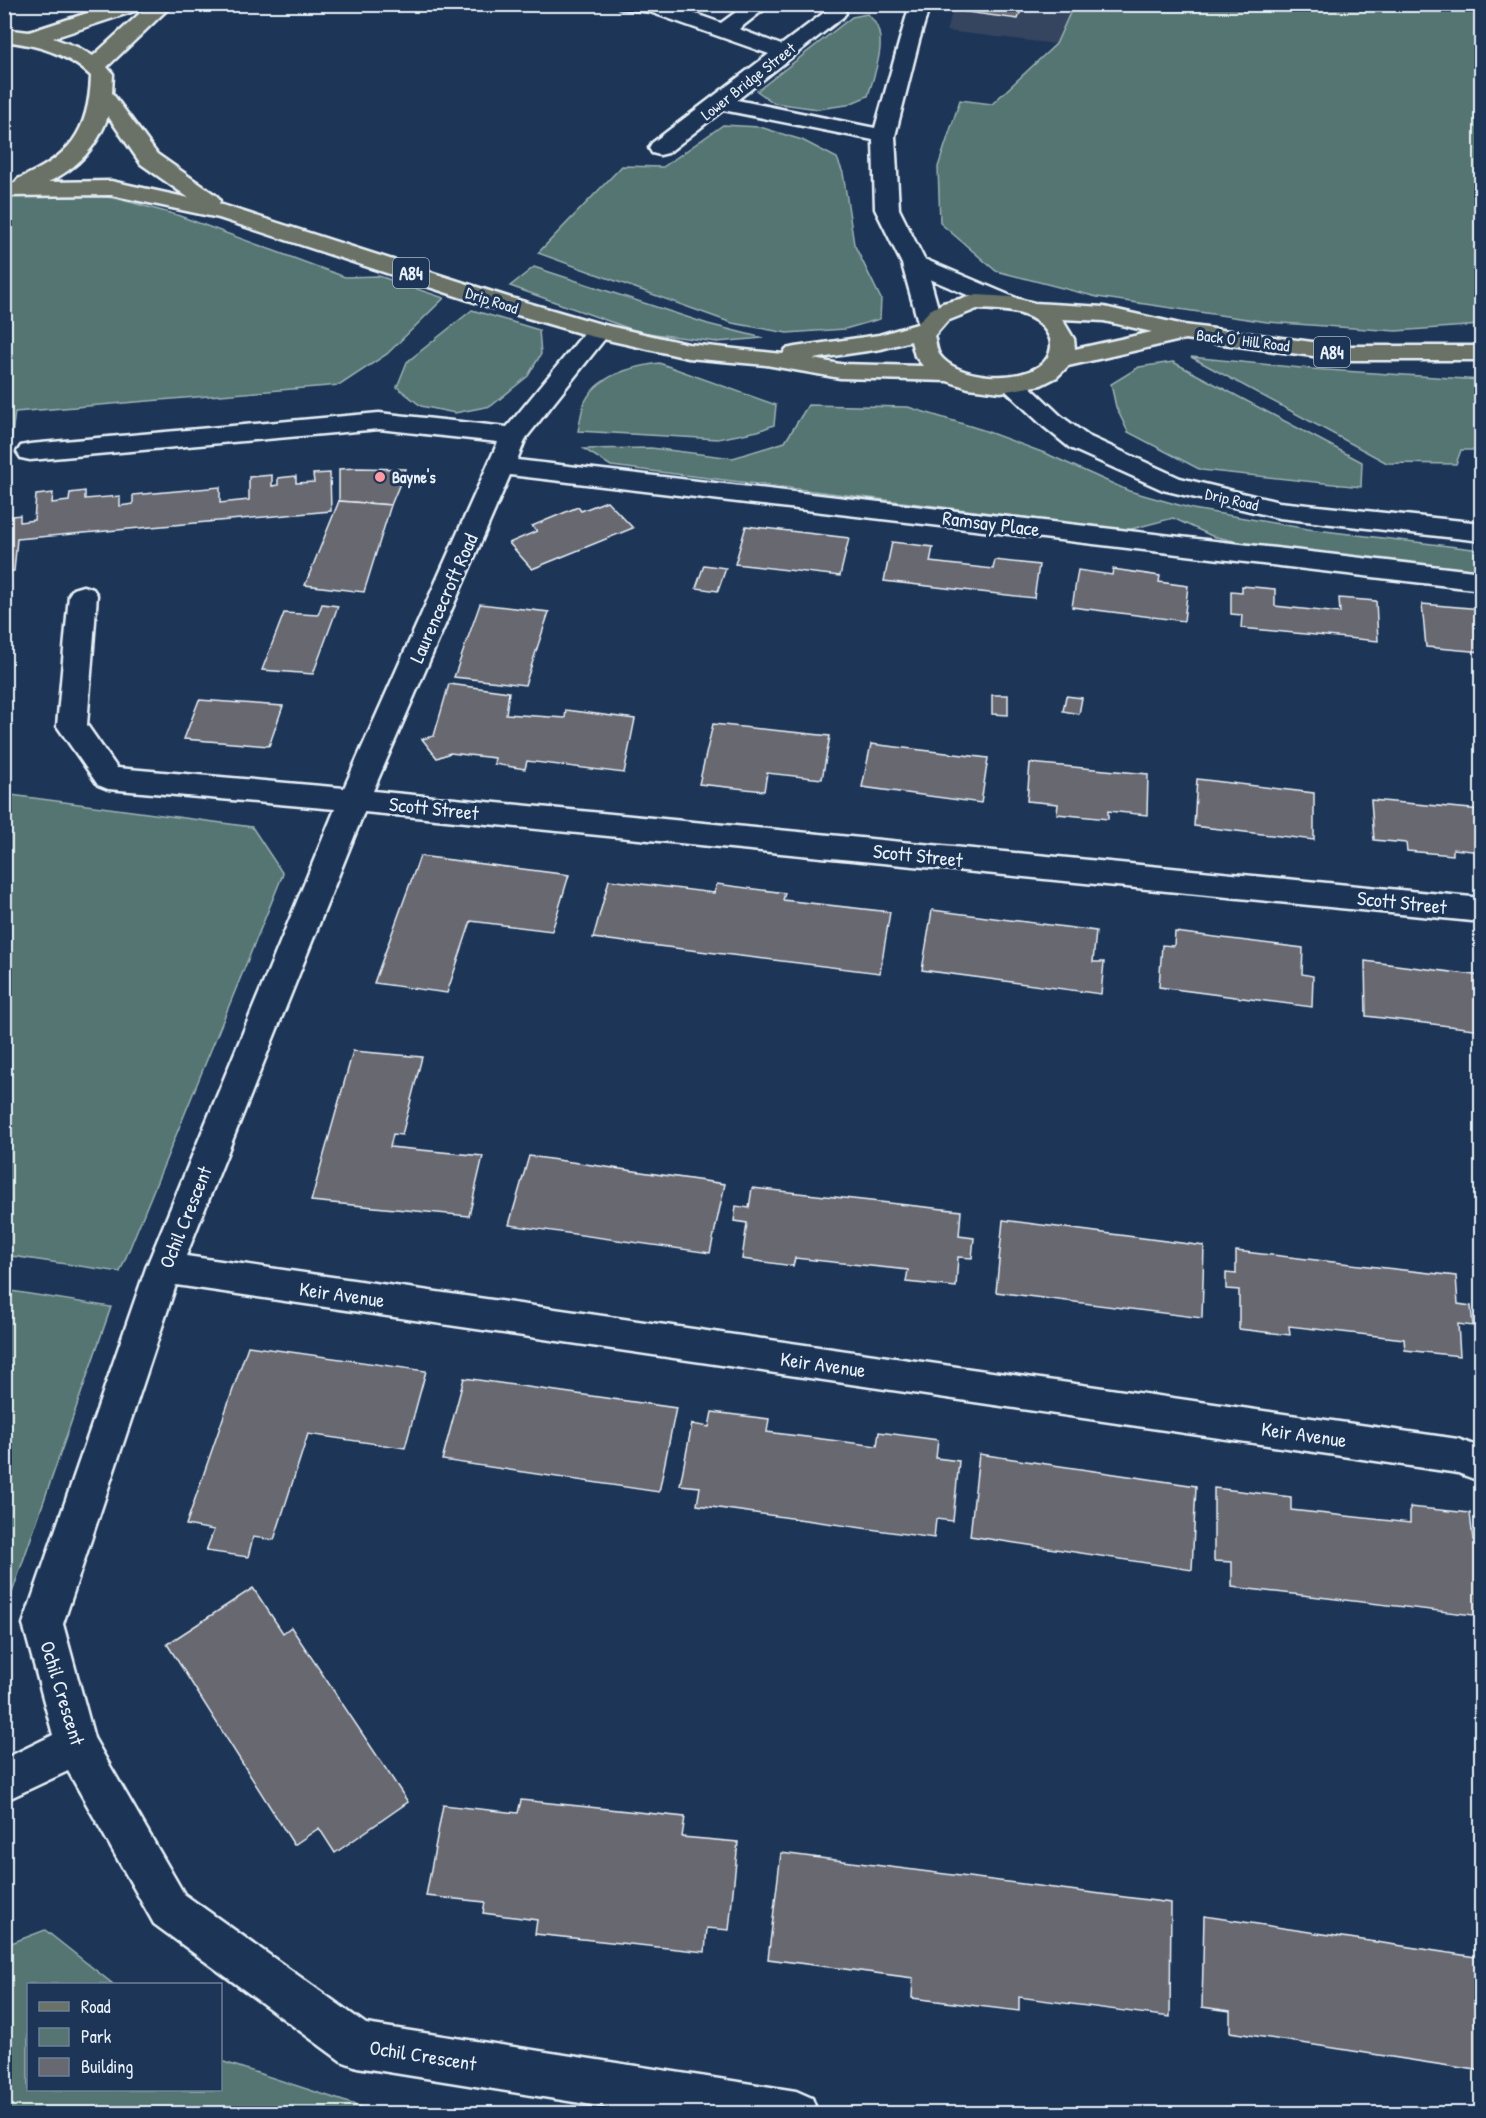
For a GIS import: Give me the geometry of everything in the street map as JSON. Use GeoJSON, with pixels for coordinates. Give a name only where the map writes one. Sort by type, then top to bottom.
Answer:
{"type":"FeatureCollection","features":[{"type":"Feature","properties":{"kind":"main road"},"geometry":{"type":"LineString","coordinates":[[32,38],[137,4]]}},
{"type":"Feature","properties":{"kind":"main road"},"geometry":{"type":"LineString","coordinates":[[95,66],[163,4]]}},
{"type":"Feature","properties":{"kind":"main road"},"geometry":{"type":"LineString","coordinates":[[4,35],[32,38],[88,60],[102,74],[103,96],[83,146],[68,162],[46,176],[7,190]]}},
{"type":"Feature","properties":{"kind":"main road","name":"Drip Road"},"geometry":{"type":"LineString","coordinates":[[103,96],[149,159],[225,212]]}},
{"type":"Feature","properties":{"kind":"main road","name":"Drip Road"},"geometry":{"type":"LineString","coordinates":[[7,190],[111,188],[225,212],[502,303],[599,331],[688,351],[766,358],[840,371],[948,374]]}},
{"type":"Feature","properties":{"kind":"main road"},"geometry":{"type":"LineString","coordinates":[[977,302],[1007,303],[1032,310],[1055,325],[1064,344],[1060,360],[1045,374],[1013,384],[985,384],[948,374],[928,357],[922,336],[928,325],[948,309],[977,302]]}},
{"type":"Feature","properties":{"kind":"main road","name":"A84"},"geometry":{"type":"LineString","coordinates":[[1032,310],[1104,314],[1184,332]]}},
{"type":"Feature","properties":{"kind":"main road","name":"Drip Road"},"geometry":{"type":"LineString","coordinates":[[766,358],[881,342],[928,325]]}},
{"type":"Feature","properties":{"kind":"main road","name":"A84"},"geometry":{"type":"LineString","coordinates":[[1060,360],[1184,332]]}},
{"type":"Feature","properties":{"kind":"main road","name":"Back O' Hill Road"},"geometry":{"type":"LineString","coordinates":[[1184,332],[1343,353],[1482,353]]}},
{"type":"Feature","properties":{"kind":"street"},"geometry":{"type":"LineString","coordinates":[[626,4],[653,6],[785,53]]}},
{"type":"Feature","properties":{"kind":"street"},"geometry":{"type":"LineString","coordinates":[[723,31],[761,4]]}},
{"type":"Feature","properties":{"kind":"street"},"geometry":{"type":"LineString","coordinates":[[920,4],[908,41],[884,136],[887,209],[914,264],[928,325]]}},
{"type":"Feature","properties":{"kind":"street","name":"Lower Bridge Street"},"geometry":{"type":"LineString","coordinates":[[660,148],[836,13]]}},
{"type":"Feature","properties":{"kind":"street"},"geometry":{"type":"LineString","coordinates":[[720,103],[884,136]]}},
{"type":"Feature","properties":{"kind":"street"},"geometry":{"type":"LineString","coordinates":[[914,264],[1007,303]]}},
{"type":"Feature","properties":{"kind":"street","name":"Laurencecroft Road"},"geometry":{"type":"LineString","coordinates":[[354,800],[514,436],[599,331]]}},
{"type":"Feature","properties":{"kind":"street","name":"Drip Road"},"geometry":{"type":"LineString","coordinates":[[1013,384],[1052,421],[1079,442],[1172,484],[1279,510],[1482,532]]}},
{"type":"Feature","properties":{"kind":"street"},"geometry":{"type":"LineString","coordinates":[[30,452],[379,421],[514,436]]}},
{"type":"Feature","properties":{"kind":"street","name":"Ramsay Place"},"geometry":{"type":"LineString","coordinates":[[500,466],[1482,581]]}},
{"type":"Feature","properties":{"kind":"street"},"geometry":{"type":"LineString","coordinates":[[83,595],[72,726],[108,778],[354,800]]}},
{"type":"Feature","properties":{"kind":"street","name":"Scott Street"},"geometry":{"type":"LineString","coordinates":[[354,800],[1482,910]]}},
{"type":"Feature","properties":{"kind":"street","name":"Ochil Crescent"},"geometry":{"type":"LineString","coordinates":[[354,800],[164,1268],[43,1624],[76,1745],[169,1909],[357,2045],[736,2109],[796,2114]]}},
{"type":"Feature","properties":{"kind":"street","name":"Keir Avenue"},"geometry":{"type":"LineString","coordinates":[[164,1268],[1446,1455],[1482,1465]]}},
{"type":"Feature","properties":{"kind":"street"},"geometry":{"type":"LineString","coordinates":[[4,1781],[76,1745]]}},
{"type":"Feature","properties":{"kind":"shaded area"},"geometry":{"type":"Polygon","coordinates":[[[955,5],[1074,5],[1056,44],[946,31],[955,5]]]}},
{"type":"Feature","properties":{"kind":"green space"},"geometry":{"type":"Polygon","coordinates":[[[1074,4],[1481,5],[1481,325],[1396,331],[1267,322],[1097,297],[996,271],[940,223],[938,167],[960,100],[992,104],[1056,44],[1074,4]]]}},
{"type":"Feature","properties":{"kind":"green space"},"geometry":{"type":"Polygon","coordinates":[[[867,14],[875,22],[880,42],[880,53],[868,96],[847,105],[818,109],[774,103],[757,91],[852,17],[867,14]]]}},
{"type":"Feature","properties":{"kind":"green space"},"geometry":{"type":"Polygon","coordinates":[[[723,125],[760,127],[802,140],[837,158],[843,173],[854,244],[881,299],[880,319],[845,329],[787,333],[732,323],[538,253],[622,166],[663,167],[723,125]]]}},
{"type":"Feature","properties":{"kind":"green space"},"geometry":{"type":"Polygon","coordinates":[[[88,194],[119,199],[177,215],[345,277],[379,276],[444,298],[387,354],[340,385],[15,412],[11,442],[5,447],[5,199],[23,195],[88,194]]]}},
{"type":"Feature","properties":{"kind":"green space"},"geometry":{"type":"Polygon","coordinates":[[[534,267],[708,324],[763,338],[717,342],[639,332],[510,286],[534,267]]]}},
{"type":"Feature","properties":{"kind":"green space"},"geometry":{"type":"Polygon","coordinates":[[[472,310],[539,330],[541,354],[528,376],[491,406],[455,413],[421,406],[397,387],[407,362],[472,310]]]}},
{"type":"Feature","properties":{"kind":"green space"},"geometry":{"type":"Polygon","coordinates":[[[1191,357],[1312,369],[1481,380],[1481,450],[1461,450],[1456,464],[1387,463],[1191,357]]]}},
{"type":"Feature","properties":{"kind":"green space"},"geometry":{"type":"Polygon","coordinates":[[[1173,362],[1362,462],[1361,487],[1201,470],[1128,432],[1116,407],[1111,384],[1139,367],[1173,362]]]}},
{"type":"Feature","properties":{"kind":"green space"},"geometry":{"type":"Polygon","coordinates":[[[659,363],[776,405],[774,425],[758,431],[718,439],[578,431],[584,404],[597,386],[616,374],[659,363]]]}},
{"type":"Feature","properties":{"kind":"green space"},"geometry":{"type":"Polygon","coordinates":[[[808,405],[908,407],[983,430],[1047,454],[1129,491],[1193,509],[1308,529],[1481,550],[1481,570],[1295,555],[1212,536],[1173,518],[1128,530],[611,466],[584,449],[651,448],[733,458],[785,442],[808,405]]]}},
{"type":"Feature","properties":{"kind":"green space"},"geometry":{"type":"Polygon","coordinates":[[[11,795],[252,827],[283,874],[120,1272],[5,1255],[4,796],[11,795]]]}},
{"type":"Feature","properties":{"kind":"green space"},"geometry":{"type":"Polygon","coordinates":[[[4,1290],[111,1307],[5,1613],[4,1290]]]}},
{"type":"Feature","properties":{"kind":"green space"},"geometry":{"type":"Polygon","coordinates":[[[45,1930],[112,1983],[27,1983],[27,2091],[222,2091],[222,2061],[380,2113],[5,2113],[5,1962],[11,1943],[45,1930]]]}},
{"type":"Feature","properties":{"kind":"building"},"geometry":{"type":"Polygon","coordinates":[[[962,4],[1023,4],[1018,19],[959,11],[962,4]]]}},
{"type":"Feature","properties":{"kind":"building"},"geometry":{"type":"Polygon","coordinates":[[[339,469],[406,469],[391,505],[339,501],[339,469]]]}},
{"type":"Feature","properties":{"kind":"building"},"geometry":{"type":"Polygon","coordinates":[[[330,473],[331,511],[17,539],[14,571],[4,572],[4,517],[20,515],[20,522],[34,520],[36,495],[53,493],[52,503],[69,501],[70,493],[85,491],[85,499],[120,496],[120,506],[133,504],[133,495],[220,487],[220,503],[249,500],[249,477],[272,475],[272,486],[278,485],[278,478],[296,476],[296,483],[314,482],[313,474],[330,473]]]}},
{"type":"Feature","properties":{"kind":"building"},"geometry":{"type":"Polygon","coordinates":[[[339,501],[391,505],[364,592],[305,585],[339,501]]]}},
{"type":"Feature","properties":{"kind":"building"},"geometry":{"type":"Polygon","coordinates":[[[607,501],[633,528],[532,569],[509,543],[537,531],[532,526],[578,507],[581,511],[607,501]]]}},
{"type":"Feature","properties":{"kind":"building"},"geometry":{"type":"Polygon","coordinates":[[[746,526],[849,538],[840,576],[735,564],[746,526]]]}},
{"type":"Feature","properties":{"kind":"building"},"geometry":{"type":"Polygon","coordinates":[[[892,542],[933,547],[930,562],[993,569],[995,560],[1039,565],[1034,598],[884,581],[892,542]]]}},
{"type":"Feature","properties":{"kind":"building"},"geometry":{"type":"Polygon","coordinates":[[[704,565],[726,568],[718,591],[696,588],[704,565]]]}},
{"type":"Feature","properties":{"kind":"building"},"geometry":{"type":"Polygon","coordinates":[[[1113,569],[1160,576],[1159,582],[1188,586],[1184,621],[1072,607],[1078,570],[1112,575],[1113,569]]]}},
{"type":"Feature","properties":{"kind":"building"},"geometry":{"type":"Polygon","coordinates":[[[1242,586],[1275,589],[1275,606],[1340,613],[1339,598],[1376,601],[1378,641],[1241,628],[1242,615],[1231,614],[1231,591],[1242,592],[1242,586]]]}},
{"type":"Feature","properties":{"kind":"building"},"geometry":{"type":"Polygon","coordinates":[[[322,604],[338,606],[313,674],[262,670],[284,613],[318,615],[322,604]]]}},
{"type":"Feature","properties":{"kind":"building"},"geometry":{"type":"Polygon","coordinates":[[[480,604],[549,612],[525,685],[454,677],[480,604]]]}},
{"type":"Feature","properties":{"kind":"building"},"geometry":{"type":"Polygon","coordinates":[[[1422,604],[1482,609],[1482,652],[1426,647],[1422,604]]]}},
{"type":"Feature","properties":{"kind":"building"},"geometry":{"type":"Polygon","coordinates":[[[449,684],[509,692],[506,714],[565,718],[566,710],[635,719],[624,773],[527,761],[525,769],[494,764],[495,758],[450,753],[437,758],[422,739],[434,736],[449,684]]]}},
{"type":"Feature","properties":{"kind":"building"},"geometry":{"type":"Polygon","coordinates":[[[992,695],[1008,695],[1008,715],[992,714],[992,695]]]}},
{"type":"Feature","properties":{"kind":"building"},"geometry":{"type":"Polygon","coordinates":[[[1066,696],[1082,698],[1079,714],[1063,711],[1066,696]]]}},
{"type":"Feature","properties":{"kind":"building"},"geometry":{"type":"Polygon","coordinates":[[[199,700],[283,706],[269,746],[184,739],[199,700]]]}},
{"type":"Feature","properties":{"kind":"building"},"geometry":{"type":"Polygon","coordinates":[[[713,724],[830,736],[822,779],[767,773],[764,791],[699,784],[713,724]]]}},
{"type":"Feature","properties":{"kind":"building"},"geometry":{"type":"Polygon","coordinates":[[[871,744],[988,758],[981,803],[862,787],[871,744]]]}},
{"type":"Feature","properties":{"kind":"building"},"geometry":{"type":"Polygon","coordinates":[[[1030,763],[1148,774],[1147,815],[1108,811],[1108,819],[1057,814],[1058,804],[1027,801],[1030,763]]]}},
{"type":"Feature","properties":{"kind":"building"},"geometry":{"type":"Polygon","coordinates":[[[1197,779],[1314,793],[1314,840],[1194,826],[1197,779]]]}},
{"type":"Feature","properties":{"kind":"building"},"geometry":{"type":"Polygon","coordinates":[[[1371,800],[1482,810],[1482,852],[1453,849],[1453,855],[1407,851],[1406,843],[1374,840],[1371,800]]]}},
{"type":"Feature","properties":{"kind":"building"},"geometry":{"type":"Polygon","coordinates":[[[420,856],[569,875],[552,931],[471,921],[447,993],[374,983],[420,856]]]}},
{"type":"Feature","properties":{"kind":"building"},"geometry":{"type":"Polygon","coordinates":[[[609,880],[714,893],[717,884],[785,893],[783,900],[890,912],[880,973],[593,938],[609,880]]]}},
{"type":"Feature","properties":{"kind":"building"},"geometry":{"type":"Polygon","coordinates":[[[932,910],[1096,931],[1093,962],[1104,962],[1101,994],[922,970],[932,910]]]}},
{"type":"Feature","properties":{"kind":"building"},"geometry":{"type":"Polygon","coordinates":[[[1175,932],[1303,948],[1302,974],[1313,976],[1312,1007],[1159,987],[1162,945],[1174,946],[1175,932]]]}},
{"type":"Feature","properties":{"kind":"building"},"geometry":{"type":"Polygon","coordinates":[[[1365,961],[1482,976],[1482,1030],[1366,1016],[1365,961]]]}},
{"type":"Feature","properties":{"kind":"building"},"geometry":{"type":"Polygon","coordinates":[[[353,1051],[422,1057],[402,1135],[393,1134],[390,1147],[483,1156],[469,1216],[311,1201],[353,1051]]]}},
{"type":"Feature","properties":{"kind":"building"},"geometry":{"type":"Polygon","coordinates":[[[529,1156],[725,1184],[710,1253],[509,1225],[529,1156]]]}},
{"type":"Feature","properties":{"kind":"building"},"geometry":{"type":"Polygon","coordinates":[[[752,1188],[961,1211],[959,1236],[974,1238],[972,1258],[958,1257],[956,1287],[906,1282],[908,1270],[795,1258],[793,1266],[742,1259],[747,1223],[734,1221],[736,1206],[749,1208],[752,1188]]]}},
{"type":"Feature","properties":{"kind":"building"},"geometry":{"type":"Polygon","coordinates":[[[1003,1220],[1204,1246],[1202,1318],[996,1292],[1003,1220]]]}},
{"type":"Feature","properties":{"kind":"building"},"geometry":{"type":"Polygon","coordinates":[[[1236,1251],[1456,1276],[1458,1304],[1471,1306],[1473,1326],[1458,1324],[1460,1356],[1405,1350],[1404,1339],[1289,1326],[1290,1335],[1239,1329],[1239,1290],[1226,1289],[1226,1273],[1236,1274],[1236,1251]]]}},
{"type":"Feature","properties":{"kind":"building"},"geometry":{"type":"Polygon","coordinates":[[[248,1346],[426,1371],[405,1448],[308,1434],[274,1540],[253,1537],[248,1557],[206,1551],[214,1530],[186,1525],[248,1346]]]}},
{"type":"Feature","properties":{"kind":"building"},"geometry":{"type":"Polygon","coordinates":[[[464,1378],[676,1408],[659,1492],[442,1460],[464,1378]]]}},
{"type":"Feature","properties":{"kind":"building"},"geometry":{"type":"Polygon","coordinates":[[[712,1412],[769,1419],[767,1432],[877,1446],[879,1432],[938,1440],[936,1458],[959,1461],[953,1521],[936,1519],[934,1538],[697,1505],[700,1487],[680,1485],[692,1424],[709,1427],[712,1412]]]}},
{"type":"Feature","properties":{"kind":"building"},"geometry":{"type":"Polygon","coordinates":[[[979,1454],[1196,1486],[1192,1570],[970,1536],[979,1454]]]}},
{"type":"Feature","properties":{"kind":"building"},"geometry":{"type":"Polygon","coordinates":[[[1214,1488],[1291,1497],[1291,1510],[1410,1523],[1410,1507],[1470,1513],[1473,1540],[1482,1542],[1482,1616],[1232,1587],[1232,1562],[1214,1561],[1214,1488]]]}},
{"type":"Feature","properties":{"kind":"building"},"geometry":{"type":"Polygon","coordinates":[[[253,1588],[283,1633],[291,1627],[408,1802],[335,1853],[319,1828],[294,1845],[167,1644],[253,1588]]]}},
{"type":"Feature","properties":{"kind":"building"},"geometry":{"type":"Polygon","coordinates":[[[521,1800],[685,1817],[682,1837],[738,1842],[729,1930],[707,1928],[705,1952],[535,1934],[537,1920],[483,1913],[485,1902],[426,1896],[443,1805],[518,1813],[521,1800]]]}},
{"type":"Feature","properties":{"kind":"building"},"geometry":{"type":"Polygon","coordinates":[[[781,1853],[1171,1903],[1170,2017],[1019,1997],[1019,2011],[912,1998],[913,1978],[768,1959],[781,1853]]]}},
{"type":"Feature","properties":{"kind":"building"},"geometry":{"type":"Polygon","coordinates":[[[1204,1916],[1482,1958],[1482,2071],[1230,2032],[1230,2011],[1202,2007],[1204,1916]]]}},
{"type":"Feature","properties":{"kind":"place","name":"Bayne's"},"geometry":{"type":"Point","coordinates":[380,477]}}]}
